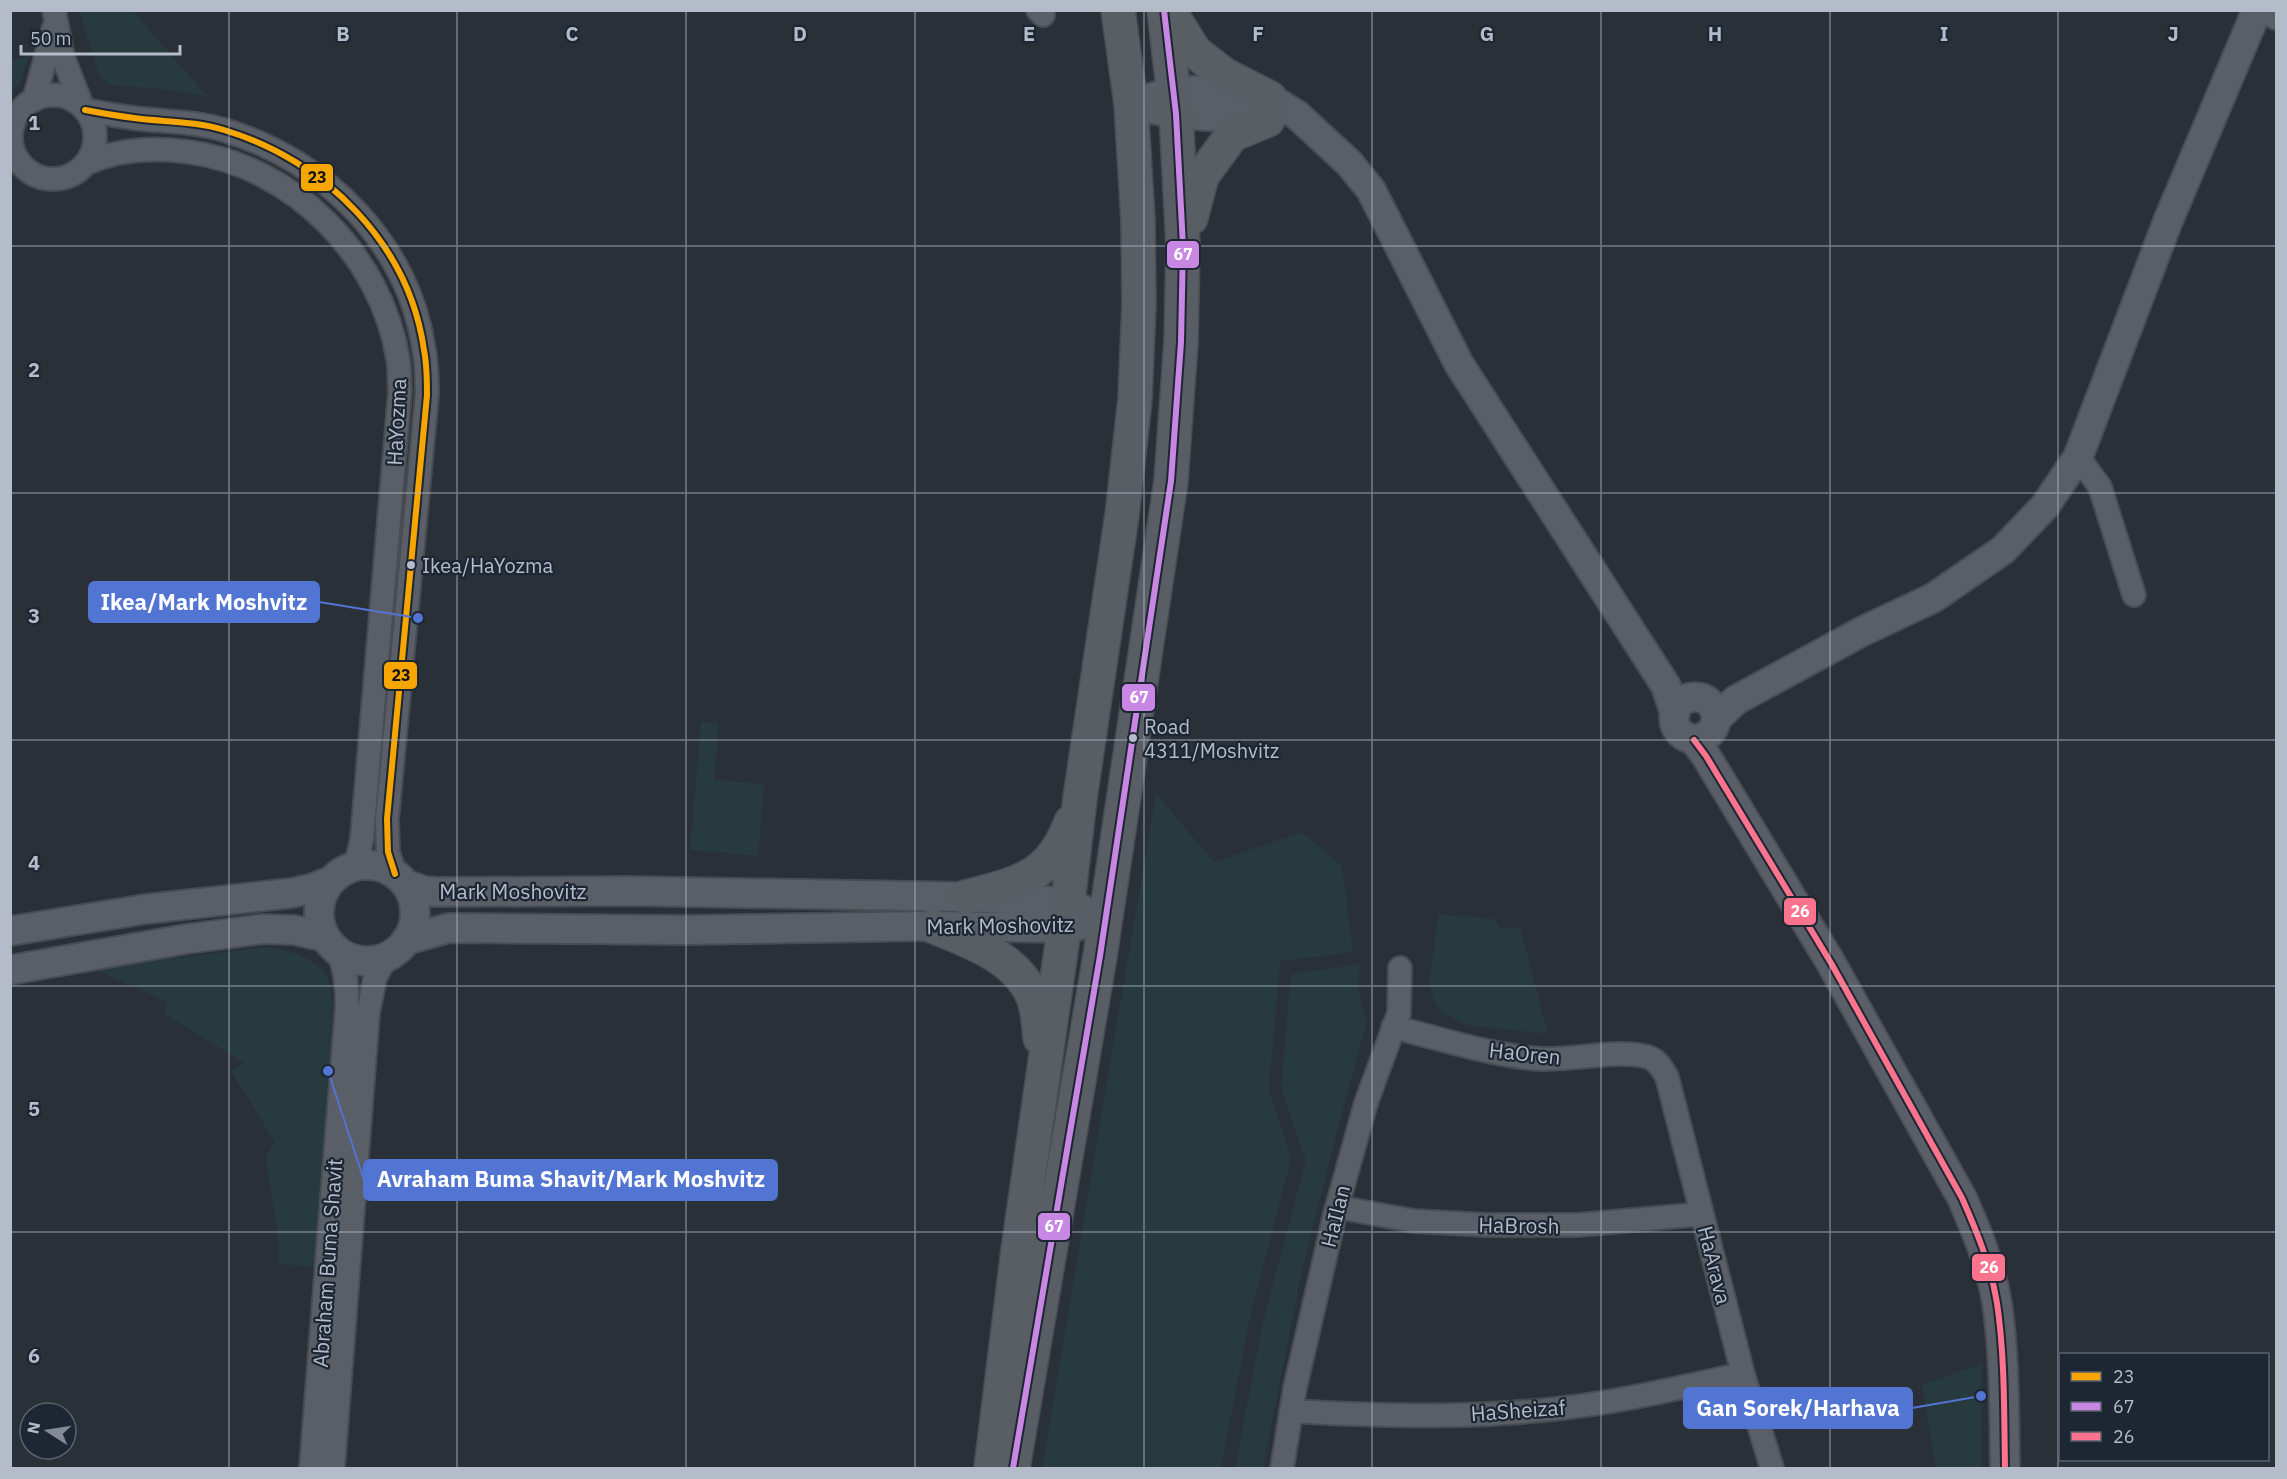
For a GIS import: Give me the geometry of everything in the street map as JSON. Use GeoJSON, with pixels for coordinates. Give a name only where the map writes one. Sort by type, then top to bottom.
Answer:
{"type":"FeatureCollection","features":[{"type":"Feature","properties":{"kind":"main road"},"geometry":{"type":"LineString","coordinates":[[991,1468],[1018,1250],[1066,915],[1080,798],[1122,515],[1135,399],[1139,304],[1138,230],[1131,104],[1118,10]]}},
{"type":"Feature","properties":{"kind":"main road"},"geometry":{"type":"LineString","coordinates":[[1013,1468],[1105,921],[1171,481],[1181,342],[1183,246],[1175,103],[1164,10]]}},
{"type":"Feature","properties":{"kind":"main road"},"geometry":{"type":"LineString","coordinates":[[1169,10],[1195,52],[1269,109],[1232,135],[1202,176],[1183,246]]}},
{"type":"Feature","properties":{"kind":"main road"},"geometry":{"type":"LineString","coordinates":[[966,897],[1023,880],[1049,863],[1060,848],[1080,798]]}},
{"type":"Feature","properties":{"kind":"main road"},"geometry":{"type":"LineString","coordinates":[[932,926],[985,950],[1018,972],[1033,997],[1038,1014],[1044,1072]]}},
{"type":"Feature","properties":{"kind":"street"},"geometry":{"type":"LineString","coordinates":[[1700,717],[1863,631],[1933,598],[2002,550],[2045,506],[2078,457],[2168,221],[2259,10],[2277,18]]}},
{"type":"Feature","properties":{"kind":"street"},"geometry":{"type":"LineString","coordinates":[[55,15],[63,57],[94,129],[95,141],[93,152],[87,162],[72,175],[48,179],[34,174],[15,158],[12,129],[23,107],[55,15]]}},
{"type":"Feature","properties":{"kind":"street"},"geometry":{"type":"LineString","coordinates":[[1131,104],[1175,103],[1223,90],[1269,109],[1297,115],[1349,163],[1371,190],[1459,364],[1700,717],[1855,1005],[1957,1188],[1980,1237],[1996,1301],[2001,1338],[2005,1468]]}},
{"type":"Feature","properties":{"kind":"street"},"geometry":{"type":"LineString","coordinates":[[23,107],[46,96],[59,96],[71,99],[83,108]]}},
{"type":"Feature","properties":{"kind":"street","name":"HaYozma"},"geometry":{"type":"LineString","coordinates":[[83,108],[133,118],[198,124],[249,138],[275,150],[316,175],[361,215],[392,257],[408,294],[418,321],[424,348],[427,395],[387,819],[388,852],[400,879]]}},
{"type":"Feature","properties":{"kind":"street","name":"HaYozma"},"geometry":{"type":"LineString","coordinates":[[87,162],[118,153],[156,149],[178,150],[233,162],[269,178],[293,194],[334,230],[366,274],[385,313],[398,359],[400,391],[362,838],[356,866]]}},
{"type":"Feature","properties":{"kind":"street"},"geometry":{"type":"LineString","coordinates":[[2078,457],[2100,487],[2134,595]]}},
{"type":"Feature","properties":{"kind":"street"},"geometry":{"type":"LineString","coordinates":[[10,931],[50,923],[166,907],[292,893],[331,881],[344,870],[356,866]]}},
{"type":"Feature","properties":{"kind":"street","name":"Mark Moshovitz"},"geometry":{"type":"LineString","coordinates":[[356,866],[379,866],[424,891],[629,891],[966,897],[1105,921]]}},
{"type":"Feature","properties":{"kind":"street","name":"Mark Moshovitz"},"geometry":{"type":"LineString","coordinates":[[396,949],[415,920],[412,897],[400,879]]}},
{"type":"Feature","properties":{"kind":"street"},"geometry":{"type":"LineString","coordinates":[[331,881],[320,900],[318,913],[320,925],[332,944]]}},
{"type":"Feature","properties":{"kind":"street","name":"Mark Moshovitz"},"geometry":{"type":"LineString","coordinates":[[10,970],[186,939],[262,929],[294,930],[332,944],[354,960],[367,962],[449,928],[687,930],[932,926],[1066,915]]}},
{"type":"Feature","properties":{"kind":"street","name":"Abraham Buma Shavit"},"geometry":{"type":"LineString","coordinates":[[311,1468],[347,1005],[343,963],[332,944]]}},
{"type":"Feature","properties":{"kind":"street","name":"Abraham Buma Shavit"},"geometry":{"type":"LineString","coordinates":[[333,1468],[369,1013],[375,978],[396,949]]}},
{"type":"Feature","properties":{"kind":"street","name":"HaIlan"},"geometry":{"type":"LineString","coordinates":[[1282,1468],[1291,1411],[1337,1207],[1366,1102],[1399,1013],[1400,968]]}},
{"type":"Feature","properties":{"kind":"street","name":"HaOren"},"geometry":{"type":"LineString","coordinates":[[1393,1027],[1503,1054],[1541,1059],[1627,1054],[1649,1057],[1658,1062]]}},
{"type":"Feature","properties":{"kind":"street","name":"HaArava"},"geometry":{"type":"LineString","coordinates":[[1658,1062],[1666,1077],[1743,1374],[1772,1468]]}},
{"type":"Feature","properties":{"kind":"street","name":"HaBrosh"},"geometry":{"type":"LineString","coordinates":[[1337,1207],[1414,1221],[1487,1225],[1577,1225],[1702,1215]]}},
{"type":"Feature","properties":{"kind":"street","name":"HaSheizaf"},"geometry":{"type":"LineString","coordinates":[[1291,1411],[1419,1416],[1546,1410],[1601,1403],[1743,1374]]}},
{"type":"Feature","properties":{"kind":"green space"},"geometry":{"type":"Polygon","coordinates":[[[79,11],[133,11],[207,96],[111,85],[99,76],[79,11]]]}},
{"type":"Feature","properties":{"kind":"green space"},"geometry":{"type":"Polygon","coordinates":[[[29,56],[20,83],[11,92],[11,61],[29,56]]]}},
{"type":"Feature","properties":{"kind":"green space"},"geometry":{"type":"Polygon","coordinates":[[[701,722],[719,724],[714,780],[764,784],[758,856],[690,850],[701,722]]]}},
{"type":"Feature","properties":{"kind":"green space"},"geometry":{"type":"Polygon","coordinates":[[[1156,793],[1214,862],[1302,832],[1342,866],[1353,952],[1280,961],[1269,1090],[1291,1159],[1250,1317],[1221,1468],[1042,1468],[1156,793]]]}},
{"type":"Feature","properties":{"kind":"green space"},"geometry":{"type":"Polygon","coordinates":[[[1439,914],[1493,919],[1500,928],[1520,927],[1548,1034],[1467,1025],[1442,1013],[1433,998],[1429,980],[1439,914]]]}},
{"type":"Feature","properties":{"kind":"green space"},"geometry":{"type":"Polygon","coordinates":[[[266,947],[291,952],[320,968],[328,978],[333,1003],[317,1267],[279,1264],[279,1244],[266,1157],[275,1142],[231,1071],[244,1063],[165,1014],[167,1002],[92,968],[266,947]]]}},
{"type":"Feature","properties":{"kind":"green space"},"geometry":{"type":"Polygon","coordinates":[[[1360,964],[1358,984],[1367,1021],[1302,1270],[1263,1468],[1235,1468],[1263,1322],[1306,1160],[1281,1088],[1291,974],[1360,964]]]}},
{"type":"Feature","properties":{"kind":"green space"},"geometry":{"type":"Polygon","coordinates":[[[1982,1364],[1981,1468],[1936,1468],[1922,1385],[1982,1364]]]}},
{"type":"Feature","properties":{"kind":"transit line","name":"67"},"geometry":{"type":"LineString","coordinates":[[1013,1468],[1100,956],[1171,481],[1181,342],[1183,246],[1176,114],[1164,10]]}},
{"type":"Feature","properties":{"kind":"transit line","name":"23"},"geometry":{"type":"LineString","coordinates":[[85,110],[202,125],[224,130],[261,144],[296,162],[328,185],[356,212],[381,242],[401,275],[415,311],[424,350],[427,395],[387,819],[388,852],[395,874]]}},
{"type":"Feature","properties":{"kind":"transit line","name":"26"},"geometry":{"type":"LineString","coordinates":[[1694,740],[1706,756],[1831,963],[1968,1211],[1987,1262],[2000,1323],[2005,1468]]}},
{"type":"Feature","properties":{"kind":"place","name":"Ikea/HaYozma"},"geometry":{"type":"Point","coordinates":[411,565]}},
{"type":"Feature","properties":{"kind":"place","name":"Ikea/Mark Moshvitz"},"geometry":{"type":"Point","coordinates":[418,618]}},
{"type":"Feature","properties":{"kind":"place","name":"Road 4311/Moshvitz"},"geometry":{"type":"Point","coordinates":[1133,738]}},
{"type":"Feature","properties":{"kind":"place","name":"Avraham Buma Shavit/Mark Moshvitz"},"geometry":{"type":"Point","coordinates":[328,1071]}},
{"type":"Feature","properties":{"kind":"place","name":"Gan Sorek/Harhava"},"geometry":{"type":"Point","coordinates":[1981,1396]}}]}
